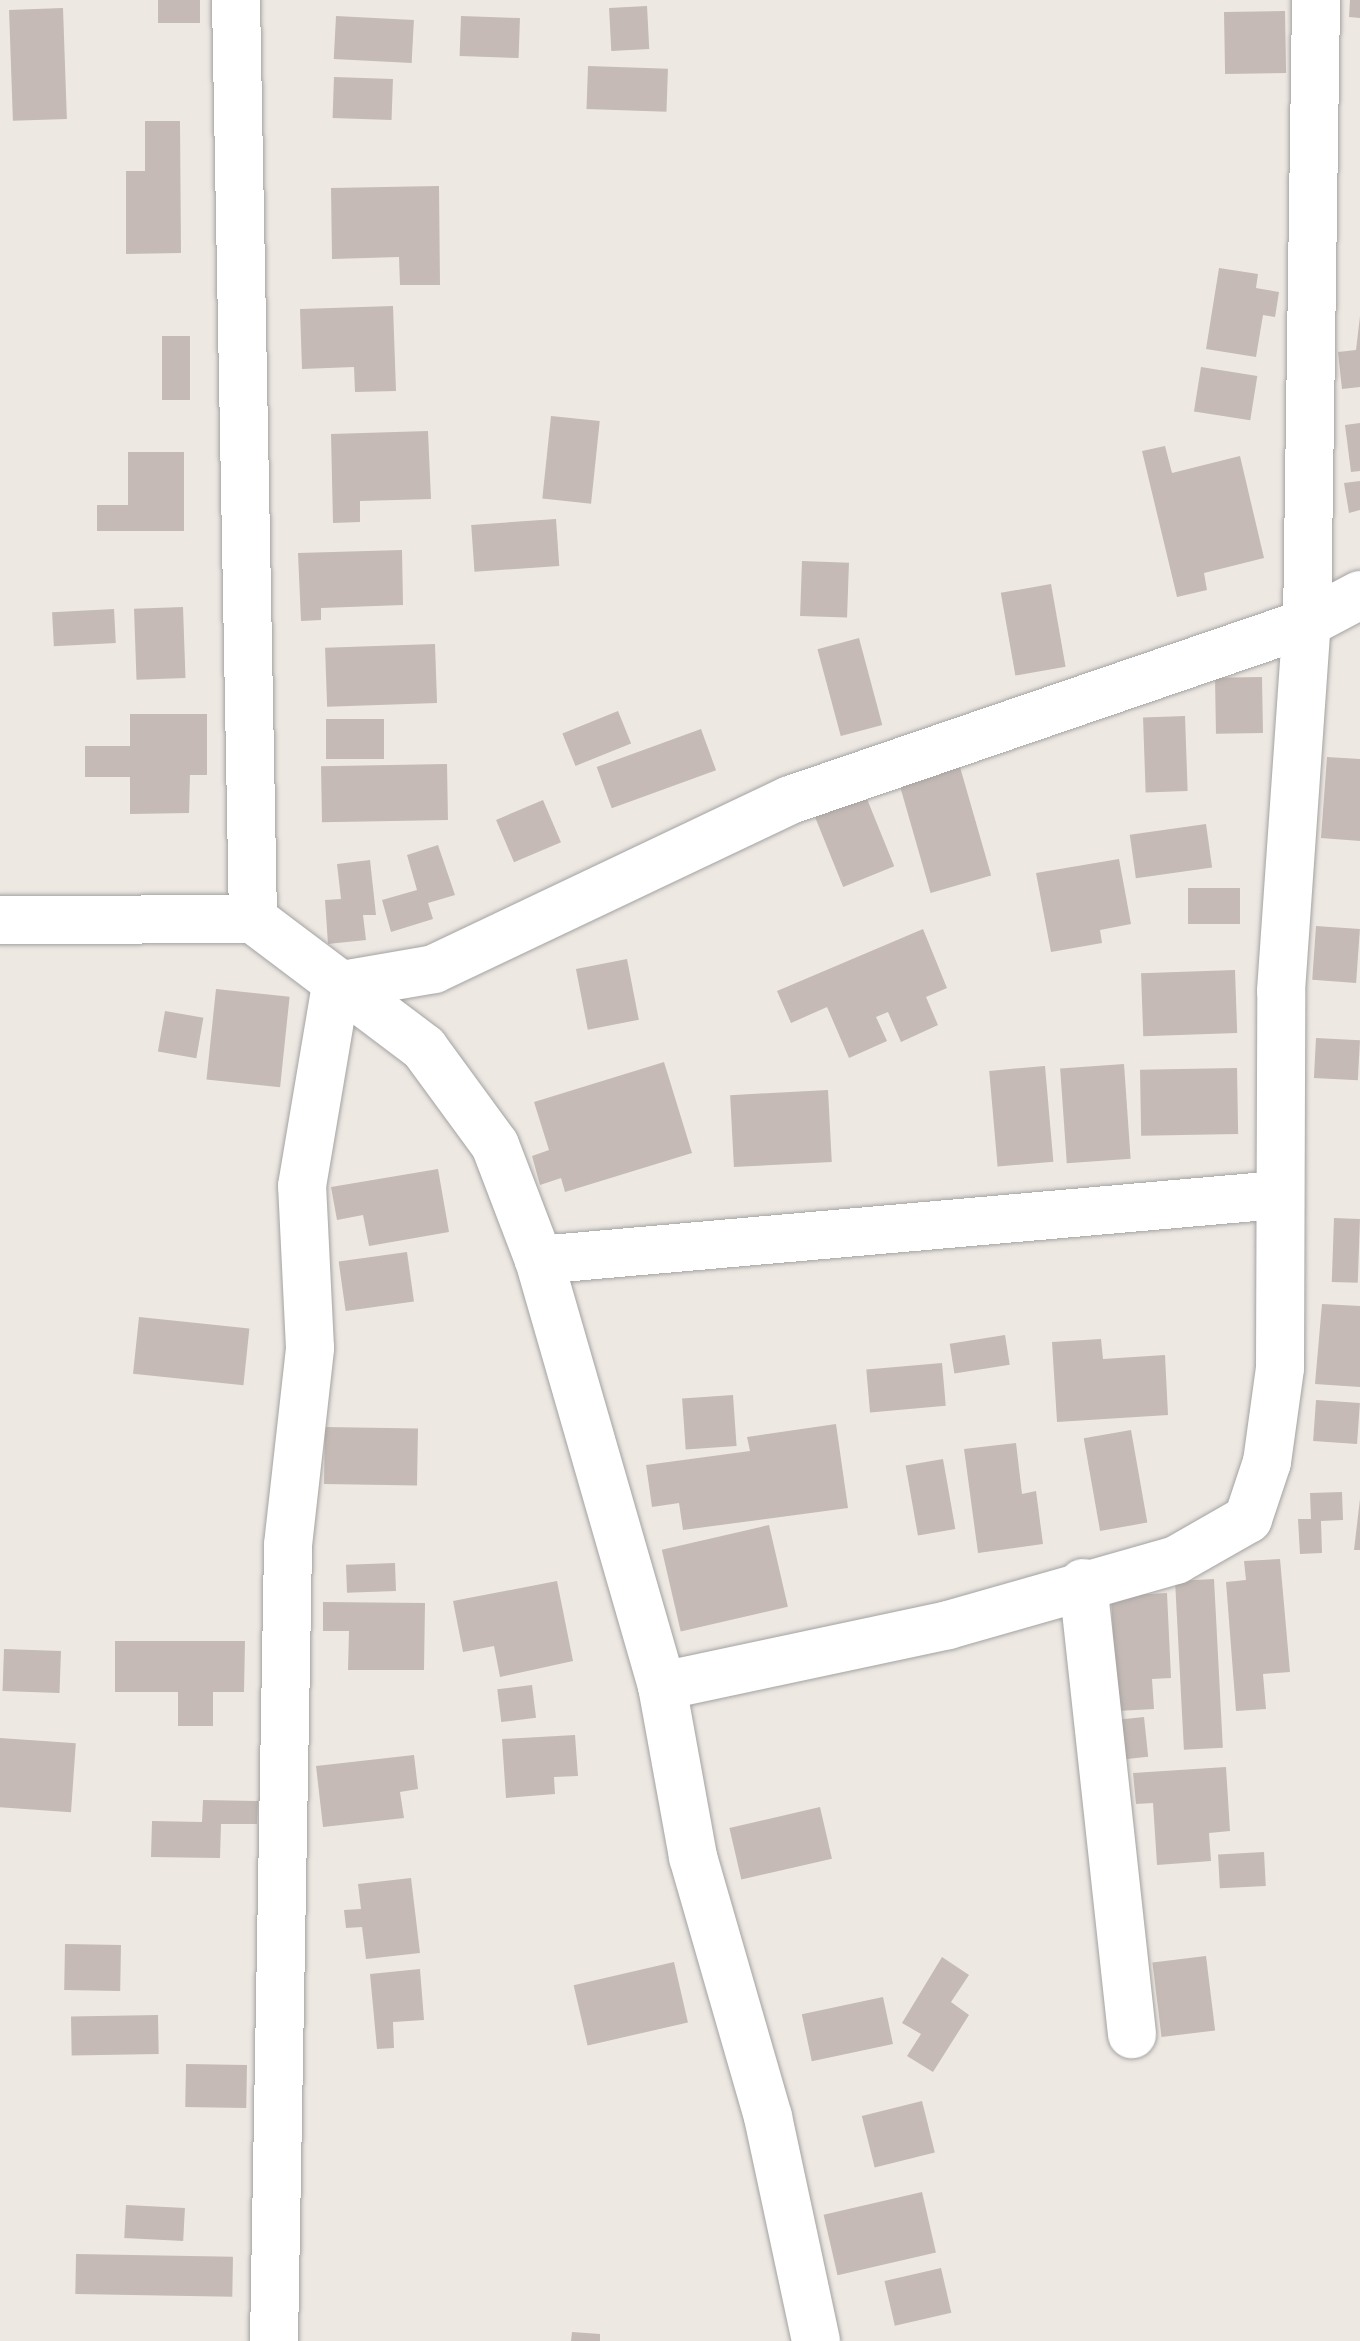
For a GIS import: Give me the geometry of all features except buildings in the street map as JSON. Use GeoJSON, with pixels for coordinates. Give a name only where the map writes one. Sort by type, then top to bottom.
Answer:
{"type":"FeatureCollection","features":[{"type":"Feature","properties":{"kind":"street"},"geometry":{"type":"LineString","coordinates":[[236,0],[251,416],[253,920]]}},
{"type":"Feature","properties":{"kind":"street"},"geometry":{"type":"LineString","coordinates":[[662,1686],[948,1625],[1084,1583],[1176,1560],[1248,1519],[1268,1462],[1280,1368],[1278,1195],[1285,847],[1307,623],[1316,0]]}},
{"type":"Feature","properties":{"kind":"street"},"geometry":{"type":"LineString","coordinates":[[336,986],[434,969],[790,800],[1307,623],[1360,594]]}},
{"type":"Feature","properties":{"kind":"street"},"geometry":{"type":"LineString","coordinates":[[0,920],[253,920],[336,986],[424,1048],[495,1144],[539,1260],[662,1686],[692,1858],[768,2117],[816,2341]]}},
{"type":"Feature","properties":{"kind":"street"},"geometry":{"type":"LineString","coordinates":[[274,2341],[288,1545],[310,1348],[302,1186],[336,986]]}},
{"type":"Feature","properties":{"kind":"street"},"geometry":{"type":"LineString","coordinates":[[539,1260],[1278,1195]]}},
{"type":"Feature","properties":{"kind":"street"},"geometry":{"type":"LineString","coordinates":[[1084,1583],[1132,2034]]}}]}
